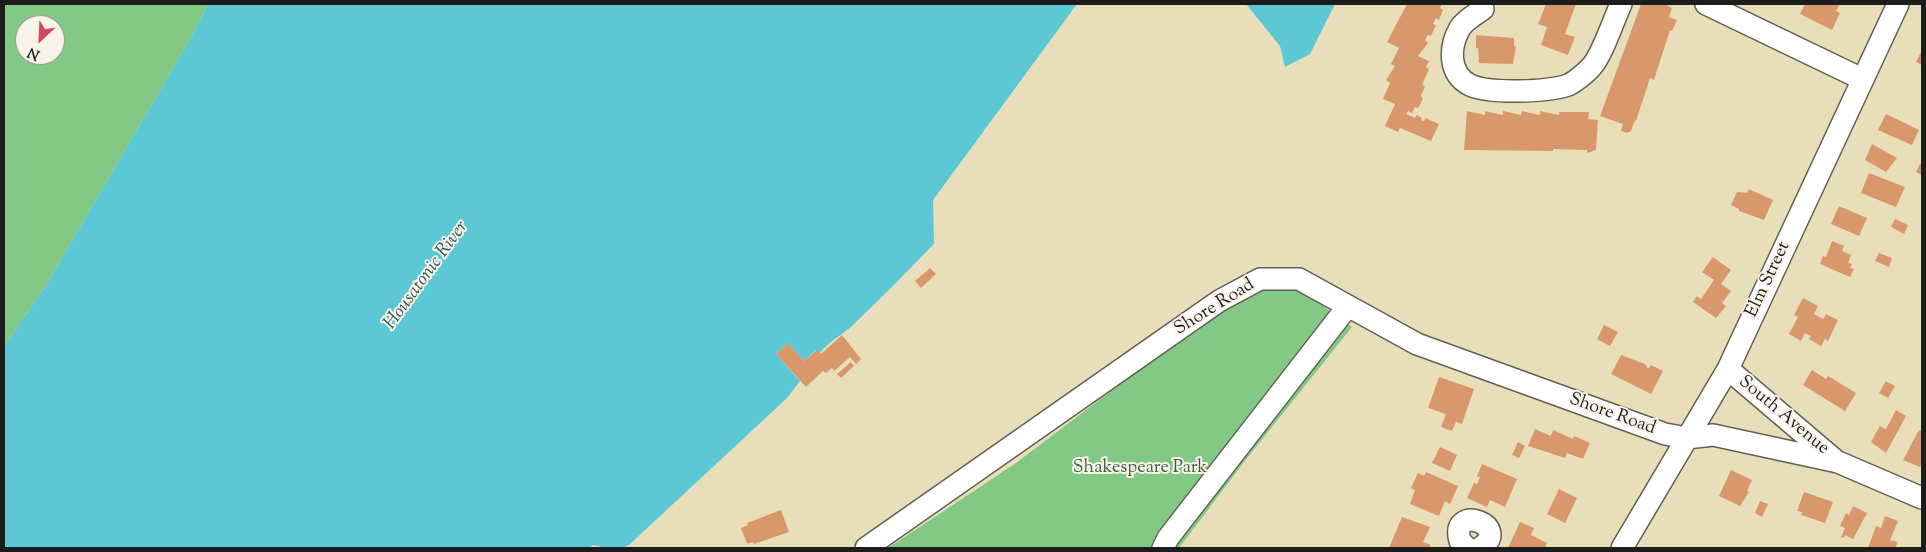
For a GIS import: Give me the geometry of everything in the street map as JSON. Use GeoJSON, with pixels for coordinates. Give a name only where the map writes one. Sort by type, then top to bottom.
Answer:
{"type":"FeatureCollection","features":[{"type":"Feature","properties":{"kind":"street"},"geometry":{"type":"LineString","coordinates":[[1483,9],[1460,26],[1454,43],[1452,61],[1456,73],[1470,84],[1498,91],[1529,91],[1569,85],[1593,66],[1622,4]]}},
{"type":"Feature","properties":{"kind":"street"},"geometry":{"type":"LineString","coordinates":[[1706,4],[1862,79]]}},
{"type":"Feature","properties":{"kind":"street","name":"Elm Street"},"geometry":{"type":"LineString","coordinates":[[1622,548],[1728,369],[1898,4]]}},
{"type":"Feature","properties":{"kind":"street","name":"Shore Road"},"geometry":{"type":"LineString","coordinates":[[866,548],[1220,301],[1260,279],[1299,279],[1417,344],[1665,434],[1687,438]]}},
{"type":"Feature","properties":{"kind":"street"},"geometry":{"type":"LineString","coordinates":[[1163,548],[1168,538],[1348,306]]}},
{"type":"Feature","properties":{"kind":"street","name":"South Avenue"},"geometry":{"type":"LineString","coordinates":[[1728,369],[1838,462]]}},
{"type":"Feature","properties":{"kind":"street","name":"South Avenue"},"geometry":{"type":"LineString","coordinates":[[1687,438],[1713,435],[1838,462],[1922,498]]}},
{"type":"Feature","properties":{"kind":"street"},"geometry":{"type":"LineString","coordinates":[[1467,548],[1460,541],[1459,529],[1464,523],[1475,520],[1486,525],[1489,532],[1488,540],[1480,548]]}},
{"type":"Feature","properties":{"kind":"green space"},"geometry":{"type":"Polygon","coordinates":[[[4,4],[208,4],[189,41],[48,282],[4,347],[4,4]]]}},
{"type":"Feature","properties":{"kind":"green space","name":"Shakespeare Park"},"geometry":{"type":"Polygon","coordinates":[[[1275,287],[1301,290],[1352,327],[1244,462],[1179,548],[888,548],[1016,463],[1227,303],[1250,291],[1275,287]]]}},
{"type":"Feature","properties":{"kind":"water","name":"Housatonic River"},"geometry":{"type":"Polygon","coordinates":[[[208,4],[1077,4],[933,200],[934,244],[852,326],[827,345],[820,353],[816,350],[804,361],[788,343],[776,354],[800,381],[787,398],[629,545],[616,548],[593,545],[589,548],[4,548],[4,347],[48,282],[189,41],[208,4]]]}},
{"type":"Feature","properties":{"kind":"water"},"geometry":{"type":"Polygon","coordinates":[[[1246,4],[1335,4],[1310,54],[1285,67],[1280,46],[1246,4]]]}},
{"type":"Feature","properties":{"kind":"building"},"geometry":{"type":"Polygon","coordinates":[[[1407,4],[1442,4],[1440,8],[1443,10],[1439,20],[1436,18],[1433,24],[1436,25],[1431,36],[1428,35],[1425,40],[1428,43],[1418,56],[1429,61],[1426,67],[1429,69],[1422,85],[1425,86],[1421,96],[1423,99],[1418,108],[1415,107],[1412,113],[1408,111],[1406,114],[1415,118],[1417,115],[1422,118],[1421,120],[1424,121],[1425,118],[1439,124],[1431,141],[1400,128],[1398,132],[1385,126],[1395,104],[1383,99],[1390,83],[1386,80],[1395,66],[1391,64],[1399,48],[1387,42],[1407,4]]]}},
{"type":"Feature","properties":{"kind":"building"},"geometry":{"type":"Polygon","coordinates":[[[1546,4],[1576,4],[1565,34],[1575,37],[1568,55],[1541,45],[1547,27],[1538,24],[1546,4]]]}},
{"type":"Feature","properties":{"kind":"building"},"geometry":{"type":"Polygon","coordinates":[[[1641,4],[1665,4],[1672,8],[1669,17],[1677,20],[1672,31],[1670,30],[1654,80],[1650,78],[1636,121],[1631,131],[1627,133],[1621,131],[1623,124],[1600,116],[1641,4]]]}},
{"type":"Feature","properties":{"kind":"building"},"geometry":{"type":"Polygon","coordinates":[[[1805,4],[1840,4],[1836,11],[1840,13],[1832,30],[1800,14],[1805,4]]]}},
{"type":"Feature","properties":{"kind":"building"},"geometry":{"type":"Polygon","coordinates":[[[1476,35],[1514,38],[1514,46],[1516,46],[1513,64],[1479,63],[1476,35]]]}},
{"type":"Feature","properties":{"kind":"building"},"geometry":{"type":"Polygon","coordinates":[[[1922,50],[1922,65],[1916,62],[1922,50]]]}},
{"type":"Feature","properties":{"kind":"building"},"geometry":{"type":"Polygon","coordinates":[[[1467,111],[1485,115],[1485,111],[1503,115],[1503,111],[1521,115],[1522,111],[1540,115],[1540,111],[1559,115],[1559,112],[1589,112],[1588,119],[1598,120],[1596,150],[1587,153],[1587,150],[1553,149],[1553,151],[1464,150],[1467,111]]]}},
{"type":"Feature","properties":{"kind":"building"},"geometry":{"type":"Polygon","coordinates":[[[1886,114],[1919,130],[1912,145],[1878,130],[1886,114]]]}},
{"type":"Feature","properties":{"kind":"building"},"geometry":{"type":"Polygon","coordinates":[[[1872,144],[1897,158],[1886,172],[1865,160],[1872,144]]]}},
{"type":"Feature","properties":{"kind":"building"},"geometry":{"type":"Polygon","coordinates":[[[1920,164],[1922,165],[1922,175],[1916,172],[1920,164]]]}},
{"type":"Feature","properties":{"kind":"building"},"geometry":{"type":"Polygon","coordinates":[[[1869,173],[1905,187],[1896,207],[1861,193],[1869,173]]]}},
{"type":"Feature","properties":{"kind":"building"},"geometry":{"type":"Polygon","coordinates":[[[1749,189],[1773,200],[1764,220],[1739,211],[1739,209],[1731,205],[1737,192],[1747,193],[1749,189]]]}},
{"type":"Feature","properties":{"kind":"building"},"geometry":{"type":"Polygon","coordinates":[[[1839,206],[1867,218],[1859,236],[1831,224],[1839,206]]]}},
{"type":"Feature","properties":{"kind":"building"},"geometry":{"type":"Polygon","coordinates":[[[1895,219],[1908,225],[1904,234],[1891,227],[1895,219]]]}},
{"type":"Feature","properties":{"kind":"building"},"geometry":{"type":"Polygon","coordinates":[[[1832,241],[1844,246],[1842,251],[1851,255],[1848,263],[1852,264],[1850,268],[1854,269],[1850,277],[1820,264],[1823,256],[1826,257],[1832,241]]]}},
{"type":"Feature","properties":{"kind":"building"},"geometry":{"type":"Polygon","coordinates":[[[1879,253],[1892,258],[1889,267],[1875,261],[1879,253]]]}},
{"type":"Feature","properties":{"kind":"building"},"geometry":{"type":"Polygon","coordinates":[[[1713,257],[1731,270],[1721,284],[1731,291],[1722,303],[1726,306],[1716,318],[1693,302],[1697,296],[1701,299],[1714,280],[1702,272],[1713,257]]]}},
{"type":"Feature","properties":{"kind":"building"},"geometry":{"type":"Polygon","coordinates":[[[930,268],[936,274],[921,288],[915,281],[930,268]]]}},
{"type":"Feature","properties":{"kind":"building"},"geometry":{"type":"Polygon","coordinates":[[[1803,298],[1818,306],[1814,314],[1823,319],[1826,314],[1838,320],[1828,341],[1825,339],[1821,346],[1809,339],[1811,336],[1805,333],[1801,341],[1789,334],[1798,317],[1794,315],[1803,298]]]}},
{"type":"Feature","properties":{"kind":"building"},"geometry":{"type":"Polygon","coordinates":[[[1604,325],[1618,332],[1610,346],[1597,339],[1604,325]]]}},
{"type":"Feature","properties":{"kind":"building"},"geometry":{"type":"Polygon","coordinates":[[[842,335],[861,359],[856,364],[850,357],[834,371],[832,368],[826,373],[823,371],[806,387],[776,354],[788,343],[804,361],[817,350],[821,354],[842,335]]]}},
{"type":"Feature","properties":{"kind":"building"},"geometry":{"type":"Polygon","coordinates":[[[1621,355],[1645,364],[1648,369],[1651,365],[1663,371],[1651,394],[1611,374],[1621,355]]]}},
{"type":"Feature","properties":{"kind":"building"},"geometry":{"type":"Polygon","coordinates":[[[851,362],[854,366],[841,378],[837,374],[851,362]]]}},
{"type":"Feature","properties":{"kind":"building"},"geometry":{"type":"Polygon","coordinates":[[[1812,370],[1826,379],[1828,376],[1856,393],[1845,411],[1803,385],[1812,370]]]}},
{"type":"Feature","properties":{"kind":"building"},"geometry":{"type":"Polygon","coordinates":[[[1439,377],[1474,389],[1462,424],[1456,422],[1452,431],[1441,427],[1446,414],[1428,408],[1439,377]]]}},
{"type":"Feature","properties":{"kind":"building"},"geometry":{"type":"Polygon","coordinates":[[[1886,381],[1895,386],[1888,398],[1879,393],[1886,381]]]}},
{"type":"Feature","properties":{"kind":"building"},"geometry":{"type":"Polygon","coordinates":[[[1896,410],[1906,416],[1886,453],[1871,442],[1880,426],[1886,429],[1896,410]]]}},
{"type":"Feature","properties":{"kind":"building"},"geometry":{"type":"Polygon","coordinates":[[[1535,429],[1551,436],[1553,430],[1573,439],[1574,436],[1590,443],[1583,459],[1567,453],[1565,458],[1528,446],[1535,429]]]}},
{"type":"Feature","properties":{"kind":"building"},"geometry":{"type":"Polygon","coordinates":[[[1919,430],[1922,431],[1922,462],[1920,467],[1903,460],[1919,430]]]}},
{"type":"Feature","properties":{"kind":"building"},"geometry":{"type":"Polygon","coordinates":[[[1518,442],[1525,446],[1519,458],[1512,455],[1518,442]]]}},
{"type":"Feature","properties":{"kind":"building"},"geometry":{"type":"Polygon","coordinates":[[[1440,447],[1457,455],[1450,471],[1432,463],[1440,447]]]}},
{"type":"Feature","properties":{"kind":"building"},"geometry":{"type":"Polygon","coordinates":[[[1482,464],[1517,479],[1505,507],[1490,500],[1487,507],[1467,498],[1474,483],[1477,484],[1480,477],[1477,476],[1482,464]]]}},
{"type":"Feature","properties":{"kind":"building"},"geometry":{"type":"Polygon","coordinates":[[[1731,470],[1752,480],[1747,491],[1749,492],[1740,506],[1719,496],[1731,470]]]}},
{"type":"Feature","properties":{"kind":"building"},"geometry":{"type":"Polygon","coordinates":[[[1426,472],[1458,486],[1450,504],[1445,501],[1439,516],[1410,504],[1415,490],[1411,488],[1418,473],[1424,476],[1426,472]]]}},
{"type":"Feature","properties":{"kind":"building"},"geometry":{"type":"Polygon","coordinates":[[[1559,489],[1577,498],[1565,523],[1547,514],[1559,489]]]}},
{"type":"Feature","properties":{"kind":"building"},"geometry":{"type":"Polygon","coordinates":[[[1804,492],[1833,502],[1825,523],[1801,515],[1802,512],[1797,511],[1804,492]]]}},
{"type":"Feature","properties":{"kind":"building"},"geometry":{"type":"Polygon","coordinates":[[[1760,501],[1768,504],[1762,517],[1755,513],[1760,501]]]}},
{"type":"Feature","properties":{"kind":"building"},"geometry":{"type":"Polygon","coordinates":[[[1853,506],[1867,513],[1853,539],[1845,535],[1844,538],[1841,537],[1845,528],[1840,526],[1846,513],[1849,515],[1853,506]]]}},
{"type":"Feature","properties":{"kind":"building"},"geometry":{"type":"Polygon","coordinates":[[[781,510],[789,532],[754,544],[753,542],[747,544],[741,528],[748,525],[747,523],[781,510]]]}},
{"type":"Feature","properties":{"kind":"building"},"geometry":{"type":"Polygon","coordinates":[[[1885,516],[1898,521],[1890,540],[1898,542],[1895,548],[1868,548],[1876,526],[1881,528],[1885,516]]]}},
{"type":"Feature","properties":{"kind":"building"},"geometry":{"type":"Polygon","coordinates":[[[1402,517],[1430,527],[1423,542],[1431,545],[1429,548],[1389,548],[1402,517]]]}},
{"type":"Feature","properties":{"kind":"building"},"geometry":{"type":"Polygon","coordinates":[[[1520,522],[1534,528],[1531,535],[1547,543],[1545,548],[1508,548],[1520,522]]]}}]}
